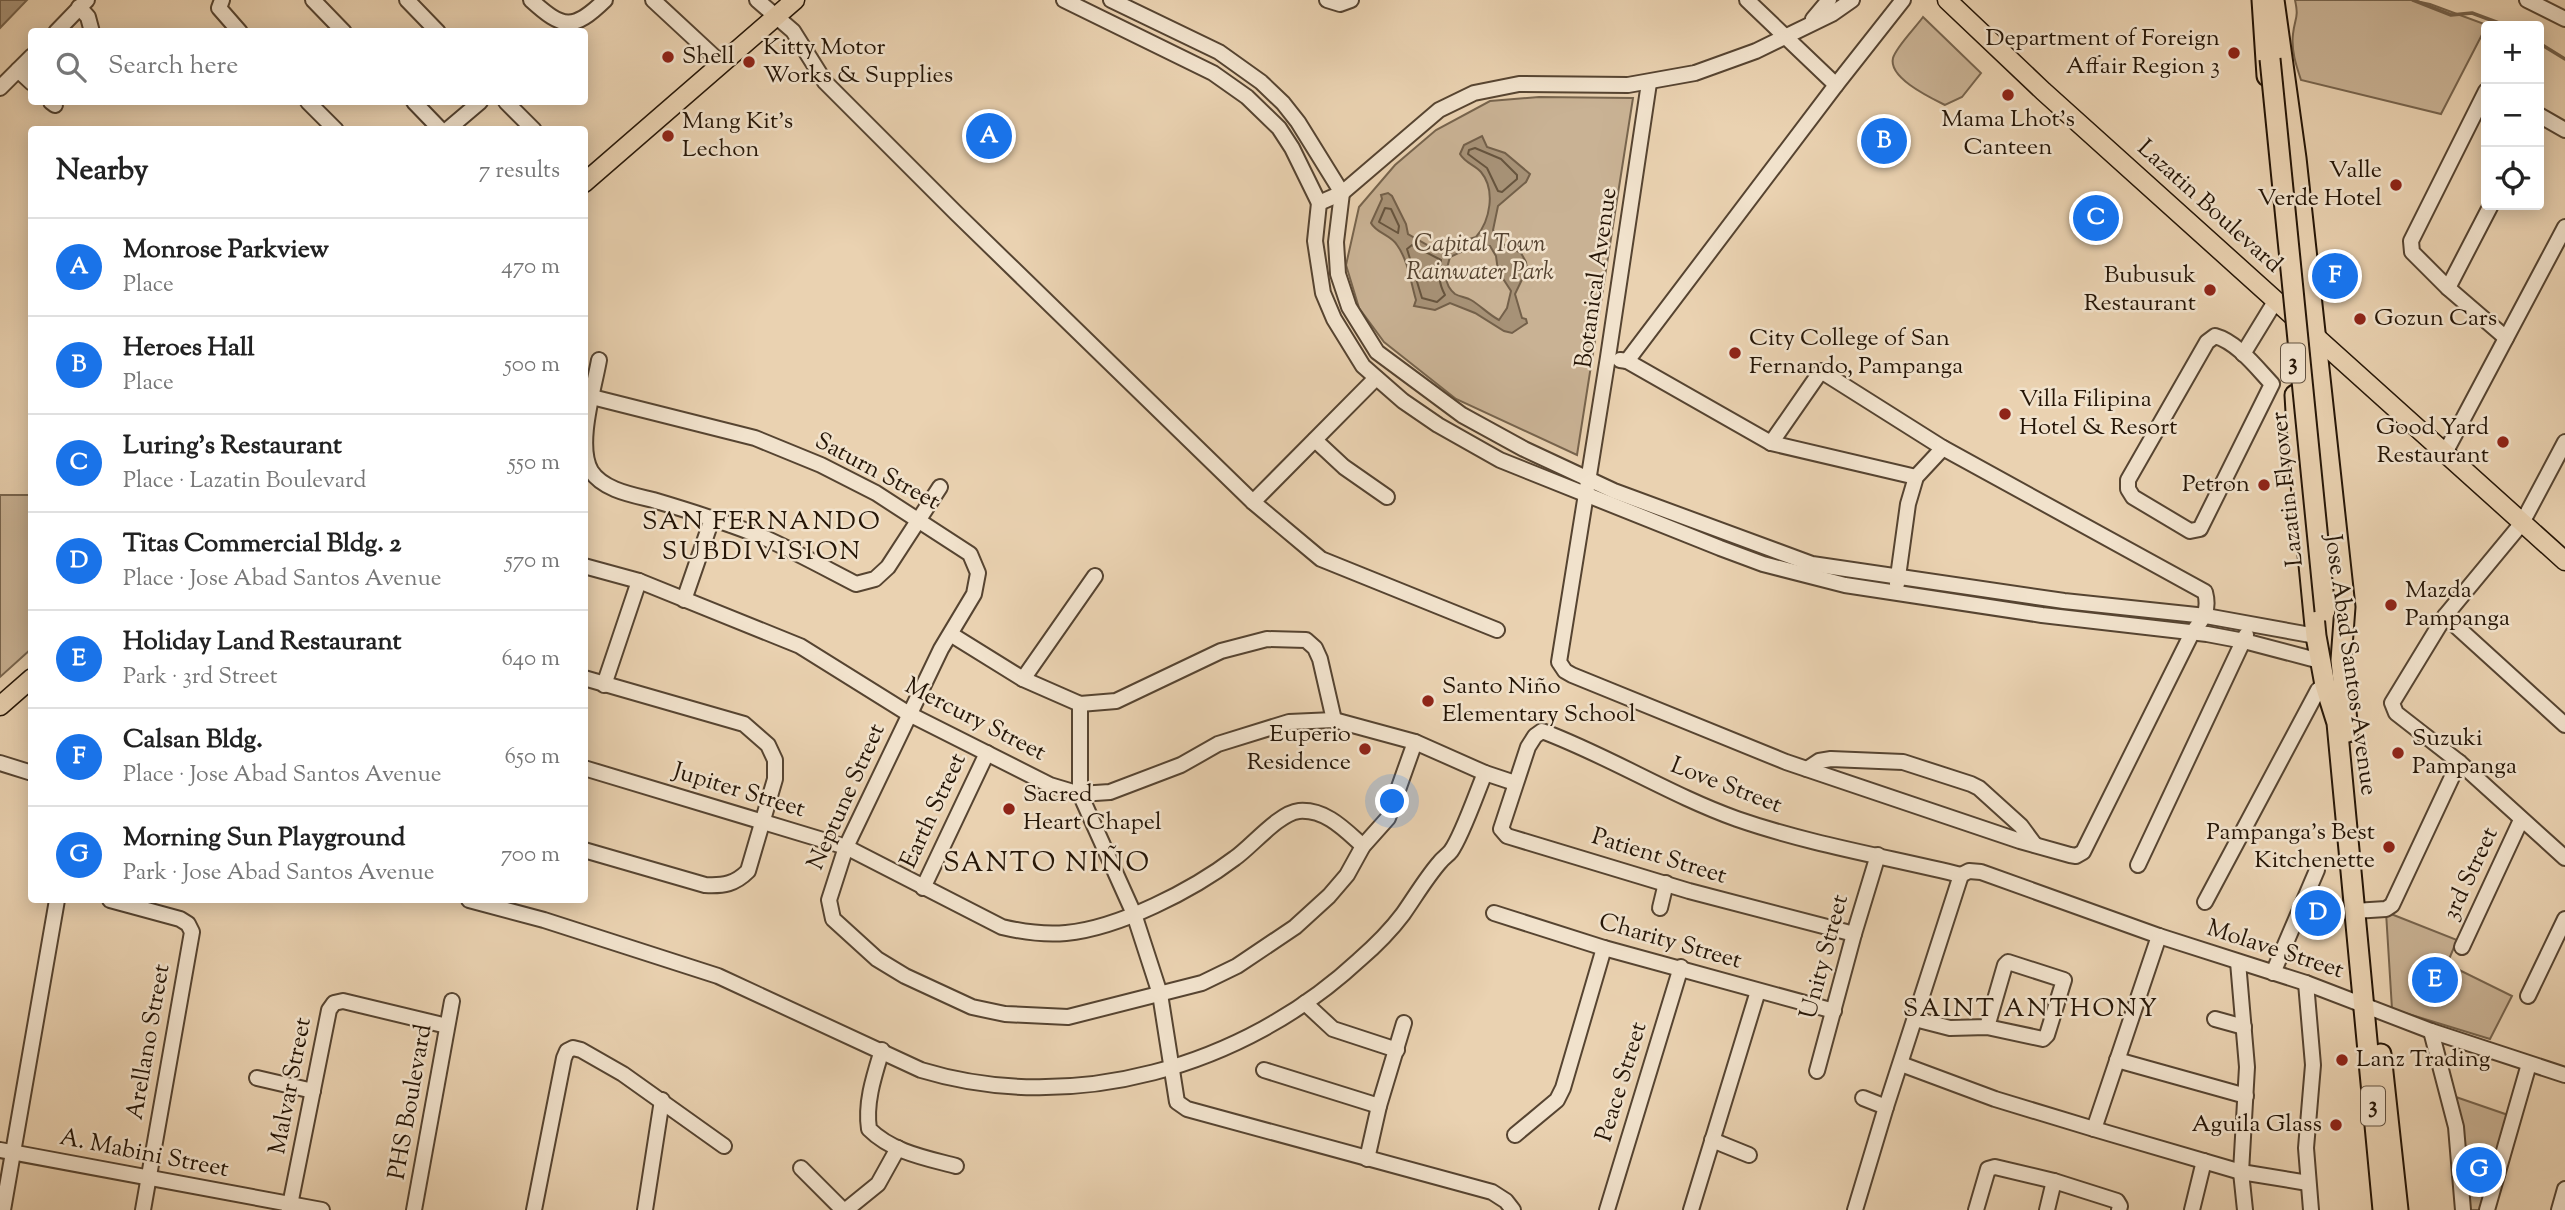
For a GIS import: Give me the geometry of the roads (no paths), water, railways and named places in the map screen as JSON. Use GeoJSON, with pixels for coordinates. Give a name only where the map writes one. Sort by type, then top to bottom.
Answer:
{"type":"FeatureCollection","features":[{"type":"Feature","properties":{"kind":"highway","name":"Jose Abad Santos Avenue"},"geometry":{"type":"LineString","coordinates":[[2263,0],[2271,129],[2316,636],[2325,685],[2337,723],[2370,1007],[2398,1210]]}},
{"type":"Feature","properties":{"kind":"highway","name":"Lazatin Flyover"},"geometry":{"type":"LineString","coordinates":[[2263,0],[2274,59],[2330,610],[2337,723]]}},
{"type":"Feature","properties":{"kind":"highway","name":"Jose Abad Santos Avenue"},"geometry":{"type":"LineString","coordinates":[[2274,0],[2296,158],[2344,607],[2341,660],[2360,911]]}},
{"type":"Feature","properties":{"kind":"highway","name":"Lazatin Flyover"},"geometry":{"type":"LineString","coordinates":[[2274,0],[2274,59]]}},
{"type":"Feature","properties":{"kind":"highway"},"geometry":{"type":"LineString","coordinates":[[2288,314],[2311,303]]}},
{"type":"Feature","properties":{"kind":"highway","name":"Lazatin Flyover"},"geometry":{"type":"LineString","coordinates":[[2330,610],[2341,660]]}},
{"type":"Feature","properties":{"kind":"highway","name":"Jose Abad Santos Avenue"},"geometry":{"type":"LineString","coordinates":[[2370,1007],[2383,1210]]}},
{"type":"Feature","properties":{"kind":"main road"},"geometry":{"type":"LineString","coordinates":[[588,179],[795,0]]}},
{"type":"Feature","properties":{"kind":"main road","name":"Lazatin Boulevard"},"geometry":{"type":"LineString","coordinates":[[1947,0],[2288,314],[2314,334],[2565,561]]}},
{"type":"Feature","properties":{"kind":"main road"},"geometry":{"type":"LineString","coordinates":[[0,706],[28,682]]}},
{"type":"Feature","properties":{"kind":"street"},"geometry":{"type":"LineString","coordinates":[[222,0],[219,8],[236,28]]}},
{"type":"Feature","properties":{"kind":"street"},"geometry":{"type":"LineString","coordinates":[[313,0],[340,28]]}},
{"type":"Feature","properties":{"kind":"street"},"geometry":{"type":"LineString","coordinates":[[407,0],[434,28]]}},
{"type":"Feature","properties":{"kind":"street"},"geometry":{"type":"LineString","coordinates":[[531,0],[552,18],[564,22],[575,22],[588,16],[605,0]]}},
{"type":"Feature","properties":{"kind":"street"},"geometry":{"type":"LineString","coordinates":[[653,0],[722,64]]}},
{"type":"Feature","properties":{"kind":"street"},"geometry":{"type":"LineString","coordinates":[[757,0],[793,32],[825,82],[965,223],[1253,502],[1321,559],[1497,630]]}},
{"type":"Feature","properties":{"kind":"street"},"geometry":{"type":"LineString","coordinates":[[1064,0],[1213,73],[1247,97],[1279,128],[1319,203],[1315,241],[1323,293],[1347,343],[1363,366],[1403,401],[1437,425],[1500,460],[1763,564],[1845,585],[2042,615],[2245,641],[2320,662]]}},
{"type":"Feature","properties":{"kind":"street"},"geometry":{"type":"LineString","coordinates":[[1111,0],[1219,52],[1261,82],[1298,122],[1342,193],[1336,242],[1338,274],[1349,307],[1377,352],[1462,415],[1524,449],[1646,503],[1812,564],[2064,601],[2206,616],[2316,636]]}},
{"type":"Feature","properties":{"kind":"street"},"geometry":{"type":"LineString","coordinates":[[1327,0],[1340,4],[1351,0]]}},
{"type":"Feature","properties":{"kind":"street"},"geometry":{"type":"LineString","coordinates":[[1747,0],[1836,85]]}},
{"type":"Feature","properties":{"kind":"street"},"geometry":{"type":"LineString","coordinates":[[1807,25],[1829,0]]}},
{"type":"Feature","properties":{"kind":"street"},"geometry":{"type":"LineString","coordinates":[[1319,203],[1342,193],[1426,120],[1456,100],[1474,93],[1519,84],[1649,83],[1695,73],[1786,37],[1832,14],[1852,0]]}},
{"type":"Feature","properties":{"kind":"street"},"geometry":{"type":"LineString","coordinates":[[1627,361],[1903,0]]}},
{"type":"Feature","properties":{"kind":"street"},"geometry":{"type":"LineString","coordinates":[[2531,1],[2565,19]]}},
{"type":"Feature","properties":{"kind":"street"},"geometry":{"type":"LineString","coordinates":[[60,28],[83,4],[91,28]]}},
{"type":"Feature","properties":{"kind":"street"},"geometry":{"type":"LineString","coordinates":[[0,88],[28,60]]}},
{"type":"Feature","properties":{"kind":"street"},"geometry":{"type":"LineString","coordinates":[[18,70],[28,79]]}},
{"type":"Feature","properties":{"kind":"street","name":"Botanical Avenue"},"geometry":{"type":"LineString","coordinates":[[1649,83],[1559,662],[1561,667],[1585,680],[1807,769]]}},
{"type":"Feature","properties":{"kind":"street"},"geometry":{"type":"LineString","coordinates":[[2481,101],[2411,241],[2415,257],[2506,338]]}},
{"type":"Feature","properties":{"kind":"street"},"geometry":{"type":"LineString","coordinates":[[311,105],[331,126]]}},
{"type":"Feature","properties":{"kind":"street"},"geometry":{"type":"LineString","coordinates":[[417,105],[437,126]]}},
{"type":"Feature","properties":{"kind":"street"},"geometry":{"type":"LineString","coordinates":[[452,126],[476,105]]}},
{"type":"Feature","properties":{"kind":"street"},"geometry":{"type":"LineString","coordinates":[[509,105],[530,126]]}},
{"type":"Feature","properties":{"kind":"street"},"geometry":{"type":"LineString","coordinates":[[2544,118],[2565,130]]}},
{"type":"Feature","properties":{"kind":"street"},"geometry":{"type":"LineString","coordinates":[[2448,288],[2488,210]]}},
{"type":"Feature","properties":{"kind":"street"},"geometry":{"type":"LineString","coordinates":[[2445,453],[2565,227]]}},
{"type":"Feature","properties":{"kind":"street"},"geometry":{"type":"LineString","coordinates":[[2243,354],[2288,314]]}},
{"type":"Feature","properties":{"kind":"street"},"geometry":{"type":"LineString","coordinates":[[2215,335],[2243,354],[2272,384],[2200,529],[2190,531],[2133,497],[2128,489],[2128,480],[2207,342],[2215,335]]}},
{"type":"Feature","properties":{"kind":"street"},"geometry":{"type":"LineString","coordinates":[[1608,357],[1627,361],[1771,443],[1916,477]]}},
{"type":"Feature","properties":{"kind":"street"},"geometry":{"type":"LineString","coordinates":[[589,396],[599,360]]}},
{"type":"Feature","properties":{"kind":"street"},"geometry":{"type":"LineString","coordinates":[[1771,443],[1821,371],[1943,448],[2205,592],[2208,603],[2206,616],[2192,633],[2083,852],[2076,856],[2035,845],[1807,769]]}},
{"type":"Feature","properties":{"kind":"street"},"geometry":{"type":"LineString","coordinates":[[1253,502],[1376,378]]}},
{"type":"Feature","properties":{"kind":"street","name":"Saturn Street"},"geometry":{"type":"LineString","coordinates":[[589,396],[755,438],[821,464],[876,493],[970,554],[978,573],[974,594],[909,714]]}},
{"type":"Feature","properties":{"kind":"street"},"geometry":{"type":"LineString","coordinates":[[1315,440],[1344,467],[1387,497]]}},
{"type":"Feature","properties":{"kind":"street"},"geometry":{"type":"LineString","coordinates":[[2565,442],[2522,523],[2445,616],[2392,704],[2396,713],[2459,762],[2565,858]]}},
{"type":"Feature","properties":{"kind":"street"},"geometry":{"type":"LineString","coordinates":[[1896,593],[1908,504],[1916,477],[1943,448]]}},
{"type":"Feature","properties":{"kind":"street"},"geometry":{"type":"LineString","coordinates":[[588,462],[590,470],[606,485],[762,537],[856,584],[875,579],[888,567],[940,487]]}},
{"type":"Feature","properties":{"kind":"street"},"geometry":{"type":"LineString","coordinates":[[684,600],[712,519]]}},
{"type":"Feature","properties":{"kind":"street","name":"Mercury Street"},"geometry":{"type":"LineString","coordinates":[[588,567],[639,581],[800,646],[909,714],[1050,785],[1080,794],[1110,792],[1181,765],[1218,744],[1289,722],[1334,720],[1415,742],[1485,773],[1515,783]]}},
{"type":"Feature","properties":{"kind":"street"},"geometry":{"type":"LineString","coordinates":[[1023,679],[1095,576]]}},
{"type":"Feature","properties":{"kind":"street"},"geometry":{"type":"LineString","coordinates":[[604,685],[639,581]]}},
{"type":"Feature","properties":{"kind":"street"},"geometry":{"type":"LineString","coordinates":[[2445,616],[2565,725]]}},
{"type":"Feature","properties":{"kind":"street"},"geometry":{"type":"LineString","coordinates":[[2138,865],[2245,641],[2250,624]]}},
{"type":"Feature","properties":{"kind":"street"},"geometry":{"type":"LineString","coordinates":[[952,635],[1023,679],[1080,704],[1116,701],[1221,650],[1267,639],[1306,640],[1315,648],[1334,720]]}},
{"type":"Feature","properties":{"kind":"street"},"geometry":{"type":"LineString","coordinates":[[588,679],[744,724],[768,745],[775,760],[775,779],[748,871],[739,880],[725,886],[705,886],[588,851]]}},
{"type":"Feature","properties":{"kind":"street"},"geometry":{"type":"LineString","coordinates":[[2205,902],[2318,690],[2325,685]]}},
{"type":"Feature","properties":{"kind":"street"},"geometry":{"type":"LineString","coordinates":[[1080,704],[1080,794],[1134,914],[1160,993],[1177,1102],[1187,1109],[1492,1192],[1506,1201],[1513,1210]]}},
{"type":"Feature","properties":{"kind":"street","name":"Neptune Street"},"geometry":{"type":"LineString","coordinates":[[909,714],[846,847],[831,887],[829,900],[833,919],[877,959],[937,992],[989,1011],[1056,1017],[1114,1007],[1202,983],[1237,967],[1295,927],[1329,896],[1347,875],[1363,846],[1388,818],[1415,742]]}},
{"type":"Feature","properties":{"kind":"street","name":"Love Street"},"geometry":{"type":"LineString","coordinates":[[1515,783],[1528,747],[1542,731],[1669,791],[1737,819],[1961,876]]}},
{"type":"Feature","properties":{"kind":"street","name":"Earth Street"},"geometry":{"type":"LineString","coordinates":[[923,888],[987,753]]}},
{"type":"Feature","properties":{"kind":"street"},"geometry":{"type":"LineString","coordinates":[[1807,769],[1819,761],[1830,759],[1913,764],[1979,788],[2021,826],[2035,845]]}},
{"type":"Feature","properties":{"kind":"street"},"geometry":{"type":"LineString","coordinates":[[2360,911],[2386,909],[2392,905],[2459,762]]}},
{"type":"Feature","properties":{"kind":"street"},"geometry":{"type":"LineString","coordinates":[[0,763],[28,772]]}},
{"type":"Feature","properties":{"kind":"street","name":"Jupiter Street"},"geometry":{"type":"LineString","coordinates":[[588,769],[846,847],[1002,927],[1026,933],[1066,933],[1099,926],[1134,914],[1200,882],[1237,857],[1281,819],[1297,811],[1314,812],[1334,821],[1363,846]]}},
{"type":"Feature","properties":{"kind":"street"},"geometry":{"type":"LineString","coordinates":[[480,903],[544,920],[718,976],[920,1070],[949,1079],[1012,1087],[1098,1083],[1173,1068],[1240,1041],[1305,1003],[1360,960],[1401,917],[1440,861],[1452,849],[1485,773]]}},
{"type":"Feature","properties":{"kind":"street","name":"Patient Street"},"geometry":{"type":"LineString","coordinates":[[1515,783],[1501,829],[1507,836],[1689,891],[1854,934]]}},
{"type":"Feature","properties":{"kind":"street","name":"3rd Street"},"geometry":{"type":"LineString","coordinates":[[2462,947],[2521,820]]}},
{"type":"Feature","properties":{"kind":"street","name":"Unity Street"},"geometry":{"type":"LineString","coordinates":[[1817,1071],[1878,855]]}},
{"type":"Feature","properties":{"kind":"street"},"geometry":{"type":"LineString","coordinates":[[2273,973],[2317,870]]}},
{"type":"Feature","properties":{"kind":"street","name":"Molave Street"},"geometry":{"type":"LineString","coordinates":[[1961,876],[1969,871],[1981,872],[2159,936],[2306,983],[2431,1031],[2565,1075]]}},
{"type":"Feature","properties":{"kind":"street"},"geometry":{"type":"LineString","coordinates":[[1855,1210],[1961,876]]}},
{"type":"Feature","properties":{"kind":"street"},"geometry":{"type":"LineString","coordinates":[[1660,908],[1666,883]]}},
{"type":"Feature","properties":{"kind":"street"},"geometry":{"type":"LineString","coordinates":[[3,1210],[7,1151],[56,903]]}},
{"type":"Feature","properties":{"kind":"street","name":"Arellano Street"},"geometry":{"type":"LineString","coordinates":[[121,903],[180,919],[188,924],[192,932],[144,1210]]}},
{"type":"Feature","properties":{"kind":"street","name":"Charity Street"},"geometry":{"type":"LineString","coordinates":[[1494,913],[1604,948],[1834,1011]]}},
{"type":"Feature","properties":{"kind":"street"},"geometry":{"type":"LineString","coordinates":[[2528,996],[2565,919]]}},
{"type":"Feature","properties":{"kind":"street"},"geometry":{"type":"LineString","coordinates":[[2094,1129],[2159,936]]}},
{"type":"Feature","properties":{"kind":"street"},"geometry":{"type":"LineString","coordinates":[[1515,1135],[1557,1100],[1563,1088],[1604,948]]}},
{"type":"Feature","properties":{"kind":"street"},"geometry":{"type":"LineString","coordinates":[[1915,1019],[1950,1028],[1987,1027],[2043,1039],[2064,980],[2008,962],[1987,1027]]}},
{"type":"Feature","properties":{"kind":"street"},"geometry":{"type":"LineString","coordinates":[[2238,962],[2244,1027],[2246,1096],[2241,1172],[2245,1210]]}},
{"type":"Feature","properties":{"kind":"street","name":"Peace Street"},"geometry":{"type":"LineString","coordinates":[[1607,1210],[1681,967]]}},
{"type":"Feature","properties":{"kind":"street"},"geometry":{"type":"LineString","coordinates":[[2306,983],[2313,1065],[2306,1148],[2311,1210]]}},
{"type":"Feature","properties":{"kind":"street"},"geometry":{"type":"LineString","coordinates":[[1691,1210],[1758,991]]}},
{"type":"Feature","properties":{"kind":"street","name":"Malvar Street"},"geometry":{"type":"LineString","coordinates":[[290,1207],[329,1010],[334,1003],[343,1001],[447,1026]]}},
{"type":"Feature","properties":{"kind":"street","name":"PHS Boulevard"},"geometry":{"type":"LineString","coordinates":[[414,1210],[453,1002]]}},
{"type":"Feature","properties":{"kind":"street"},"geometry":{"type":"LineString","coordinates":[[1305,1003],[1333,1030],[1397,1050]]}},
{"type":"Feature","properties":{"kind":"street"},"geometry":{"type":"LineString","coordinates":[[2215,1018],[2244,1027]]}},
{"type":"Feature","properties":{"kind":"street"},"geometry":{"type":"LineString","coordinates":[[1367,1159],[1379,1106],[1405,1023]]}},
{"type":"Feature","properties":{"kind":"street"},"geometry":{"type":"LineString","coordinates":[[2431,1031],[2456,1127],[2463,1210]]}},
{"type":"Feature","properties":{"kind":"street"},"geometry":{"type":"LineString","coordinates":[[534,1210],[564,1058],[567,1051],[573,1048],[623,1074],[724,1146]]}},
{"type":"Feature","properties":{"kind":"street"},"geometry":{"type":"LineString","coordinates":[[881,1050],[869,1098],[869,1129],[879,1139],[898,1149],[956,1166]]}},
{"type":"Feature","properties":{"kind":"street"},"geometry":{"type":"LineString","coordinates":[[2117,1060],[2246,1096]]}},
{"type":"Feature","properties":{"kind":"street"},"geometry":{"type":"LineString","coordinates":[[1901,1063],[1996,1099],[2094,1129],[2241,1172],[2308,1183]]}},
{"type":"Feature","properties":{"kind":"street"},"geometry":{"type":"LineString","coordinates":[[2487,1210],[2529,1064]]}},
{"type":"Feature","properties":{"kind":"street"},"geometry":{"type":"LineString","coordinates":[[1264,1070],[1379,1106]]}},
{"type":"Feature","properties":{"kind":"street"},"geometry":{"type":"LineString","coordinates":[[257,1078],[313,1091]]}},
{"type":"Feature","properties":{"kind":"street"},"geometry":{"type":"LineString","coordinates":[[1863,1098],[1886,1107]]}},
{"type":"Feature","properties":{"kind":"street"},"geometry":{"type":"LineString","coordinates":[[645,1210],[662,1100]]}},
{"type":"Feature","properties":{"kind":"street"},"geometry":{"type":"LineString","coordinates":[[1712,1140],[1749,1155]]}},
{"type":"Feature","properties":{"kind":"street"},"geometry":{"type":"LineString","coordinates":[[801,1168],[845,1210],[878,1184],[898,1149]]}},
{"type":"Feature","properties":{"kind":"street","name":"A. Mabini Street"},"geometry":{"type":"LineString","coordinates":[[7,1151],[290,1207],[321,1210]]}},
{"type":"Feature","properties":{"kind":"street"},"geometry":{"type":"LineString","coordinates":[[2192,1210],[2204,1161]]}},
{"type":"Feature","properties":{"kind":"street"},"geometry":{"type":"LineString","coordinates":[[1976,1210],[1988,1169],[1995,1167],[2054,1181],[2117,1201],[2119,1208]]}},
{"type":"Feature","properties":{"kind":"street"},"geometry":{"type":"LineString","coordinates":[[2047,1210],[2054,1181]]}},
{"type":"Feature","properties":{"kind":"street"},"geometry":{"type":"LineString","coordinates":[[2559,1210],[2565,1189]]}},
{"type":"Feature","properties":{"kind":"water"},"geometry":{"type":"Polygon","coordinates":[[[0,0],[27,0],[0,28],[0,0]]]}},
{"type":"Feature","properties":{"kind":"water"},"geometry":{"type":"Polygon","coordinates":[[[1482,136],[1487,147],[1505,153],[1530,174],[1526,182],[1498,206],[1493,230],[1499,242],[1521,253],[1526,262],[1527,269],[1515,294],[1522,318],[1526,319],[1527,323],[1512,333],[1450,303],[1435,310],[1414,306],[1416,300],[1401,251],[1371,223],[1382,199],[1381,195],[1388,193],[1406,224],[1408,234],[1438,251],[1476,237],[1488,214],[1489,188],[1481,172],[1460,154],[1464,145],[1482,136]],[[1476,245],[1450,257],[1446,272],[1447,281],[1455,294],[1471,300],[1499,320],[1507,308],[1511,291],[1498,271],[1496,256],[1490,246],[1476,245]]]}},
{"type":"Feature","properties":{"kind":"waterway"},"geometry":{"type":"LineString","coordinates":[[2413,0],[2451,15],[2472,13],[2494,21]]}},
{"type":"Feature","properties":{"kind":"waterway"},"geometry":{"type":"LineString","coordinates":[[2544,46],[2565,59]]}},
{"type":"Feature","properties":{"kind":"place","name":"Department of Foreign Affair Region 3"},"geometry":{"type":"Point","coordinates":[2234,53]}},
{"type":"Feature","properties":{"kind":"place","name":"Shell"},"geometry":{"type":"Point","coordinates":[668,57]}},
{"type":"Feature","properties":{"kind":"place","name":"Kitty Motor Works & Supplies"},"geometry":{"type":"Point","coordinates":[749,62]}},
{"type":"Feature","properties":{"kind":"place","name":"Mama Lhot's Canteen"},"geometry":{"type":"Point","coordinates":[2008,95]}},
{"type":"Feature","properties":{"kind":"place","name":"Mang Kit's Lechon"},"geometry":{"type":"Point","coordinates":[668,136]}},
{"type":"Feature","properties":{"kind":"place","name":"Monrose Parkview"},"geometry":{"type":"Point","coordinates":[989,136]}},
{"type":"Feature","properties":{"kind":"place","name":"Heroes Hall"},"geometry":{"type":"Point","coordinates":[1884,141]}},
{"type":"Feature","properties":{"kind":"place","name":"Valle Verde Hotel"},"geometry":{"type":"Point","coordinates":[2396,185]}},
{"type":"Feature","properties":{"kind":"place","name":"Luring's Restaurant"},"geometry":{"type":"Point","coordinates":[2096,218]}},
{"type":"Feature","properties":{"kind":"place","name":"Calsan Bldg."},"geometry":{"type":"Point","coordinates":[2335,276]}},
{"type":"Feature","properties":{"kind":"place","name":"Bubusuk Restaurant"},"geometry":{"type":"Point","coordinates":[2210,290]}},
{"type":"Feature","properties":{"kind":"place","name":"Gozun Cars"},"geometry":{"type":"Point","coordinates":[2360,319]}},
{"type":"Feature","properties":{"kind":"place","name":"City College of San Fernando, Pampanga"},"geometry":{"type":"Point","coordinates":[1735,353]}},
{"type":"Feature","properties":{"kind":"place","name":"Villa Filipina Hotel & Resort"},"geometry":{"type":"Point","coordinates":[2005,414]}},
{"type":"Feature","properties":{"kind":"place","name":"Good Yard Restaurant"},"geometry":{"type":"Point","coordinates":[2503,442]}},
{"type":"Feature","properties":{"kind":"place","name":"Petron"},"geometry":{"type":"Point","coordinates":[2264,485]}},
{"type":"Feature","properties":{"kind":"place","name":"Mazda Pampanga"},"geometry":{"type":"Point","coordinates":[2391,605]}},
{"type":"Feature","properties":{"kind":"place","name":"Santo Niño Elementary School"},"geometry":{"type":"Point","coordinates":[1428,701]}},
{"type":"Feature","properties":{"kind":"place","name":"Euperio Residence"},"geometry":{"type":"Point","coordinates":[1365,749]}},
{"type":"Feature","properties":{"kind":"place","name":"Suzuki Pampanga"},"geometry":{"type":"Point","coordinates":[2398,753]}},
{"type":"Feature","properties":{"kind":"place","name":"Sacred Heart Chapel"},"geometry":{"type":"Point","coordinates":[1009,809]}},
{"type":"Feature","properties":{"kind":"place","name":"Pampanga's Best Kitchenette"},"geometry":{"type":"Point","coordinates":[2389,847]}},
{"type":"Feature","properties":{"kind":"place","name":"Titas Commercial Bldg. 2"},"geometry":{"type":"Point","coordinates":[2318,913]}},
{"type":"Feature","properties":{"kind":"place","name":"Holiday Land Restaurant"},"geometry":{"type":"Point","coordinates":[2435,980]}},
{"type":"Feature","properties":{"kind":"place","name":"Lanz Trading"},"geometry":{"type":"Point","coordinates":[2342,1060]}},
{"type":"Feature","properties":{"kind":"place","name":"Aguila Glass"},"geometry":{"type":"Point","coordinates":[2336,1125]}},
{"type":"Feature","properties":{"kind":"place","name":"Morning Sun Playground"},"geometry":{"type":"Point","coordinates":[2479,1170]}},
{"type":"Feature","properties":{"kind":"district","name":"SAN FERNANDO SUBDIVISION"},"geometry":{"type":"Point","coordinates":[762,537]}},
{"type":"Feature","properties":{"kind":"district","name":"SANTO NIÑO"},"geometry":{"type":"Point","coordinates":[1047,864]}},
{"type":"Feature","properties":{"kind":"district","name":"SAINT ANTHONY"},"geometry":{"type":"Point","coordinates":[2031,1009]}},
{"type":"Feature","properties":{"kind":"park label","name":"Capital Town Rainwater Park"},"geometry":{"type":"Point","coordinates":[1480,259]}}]}
